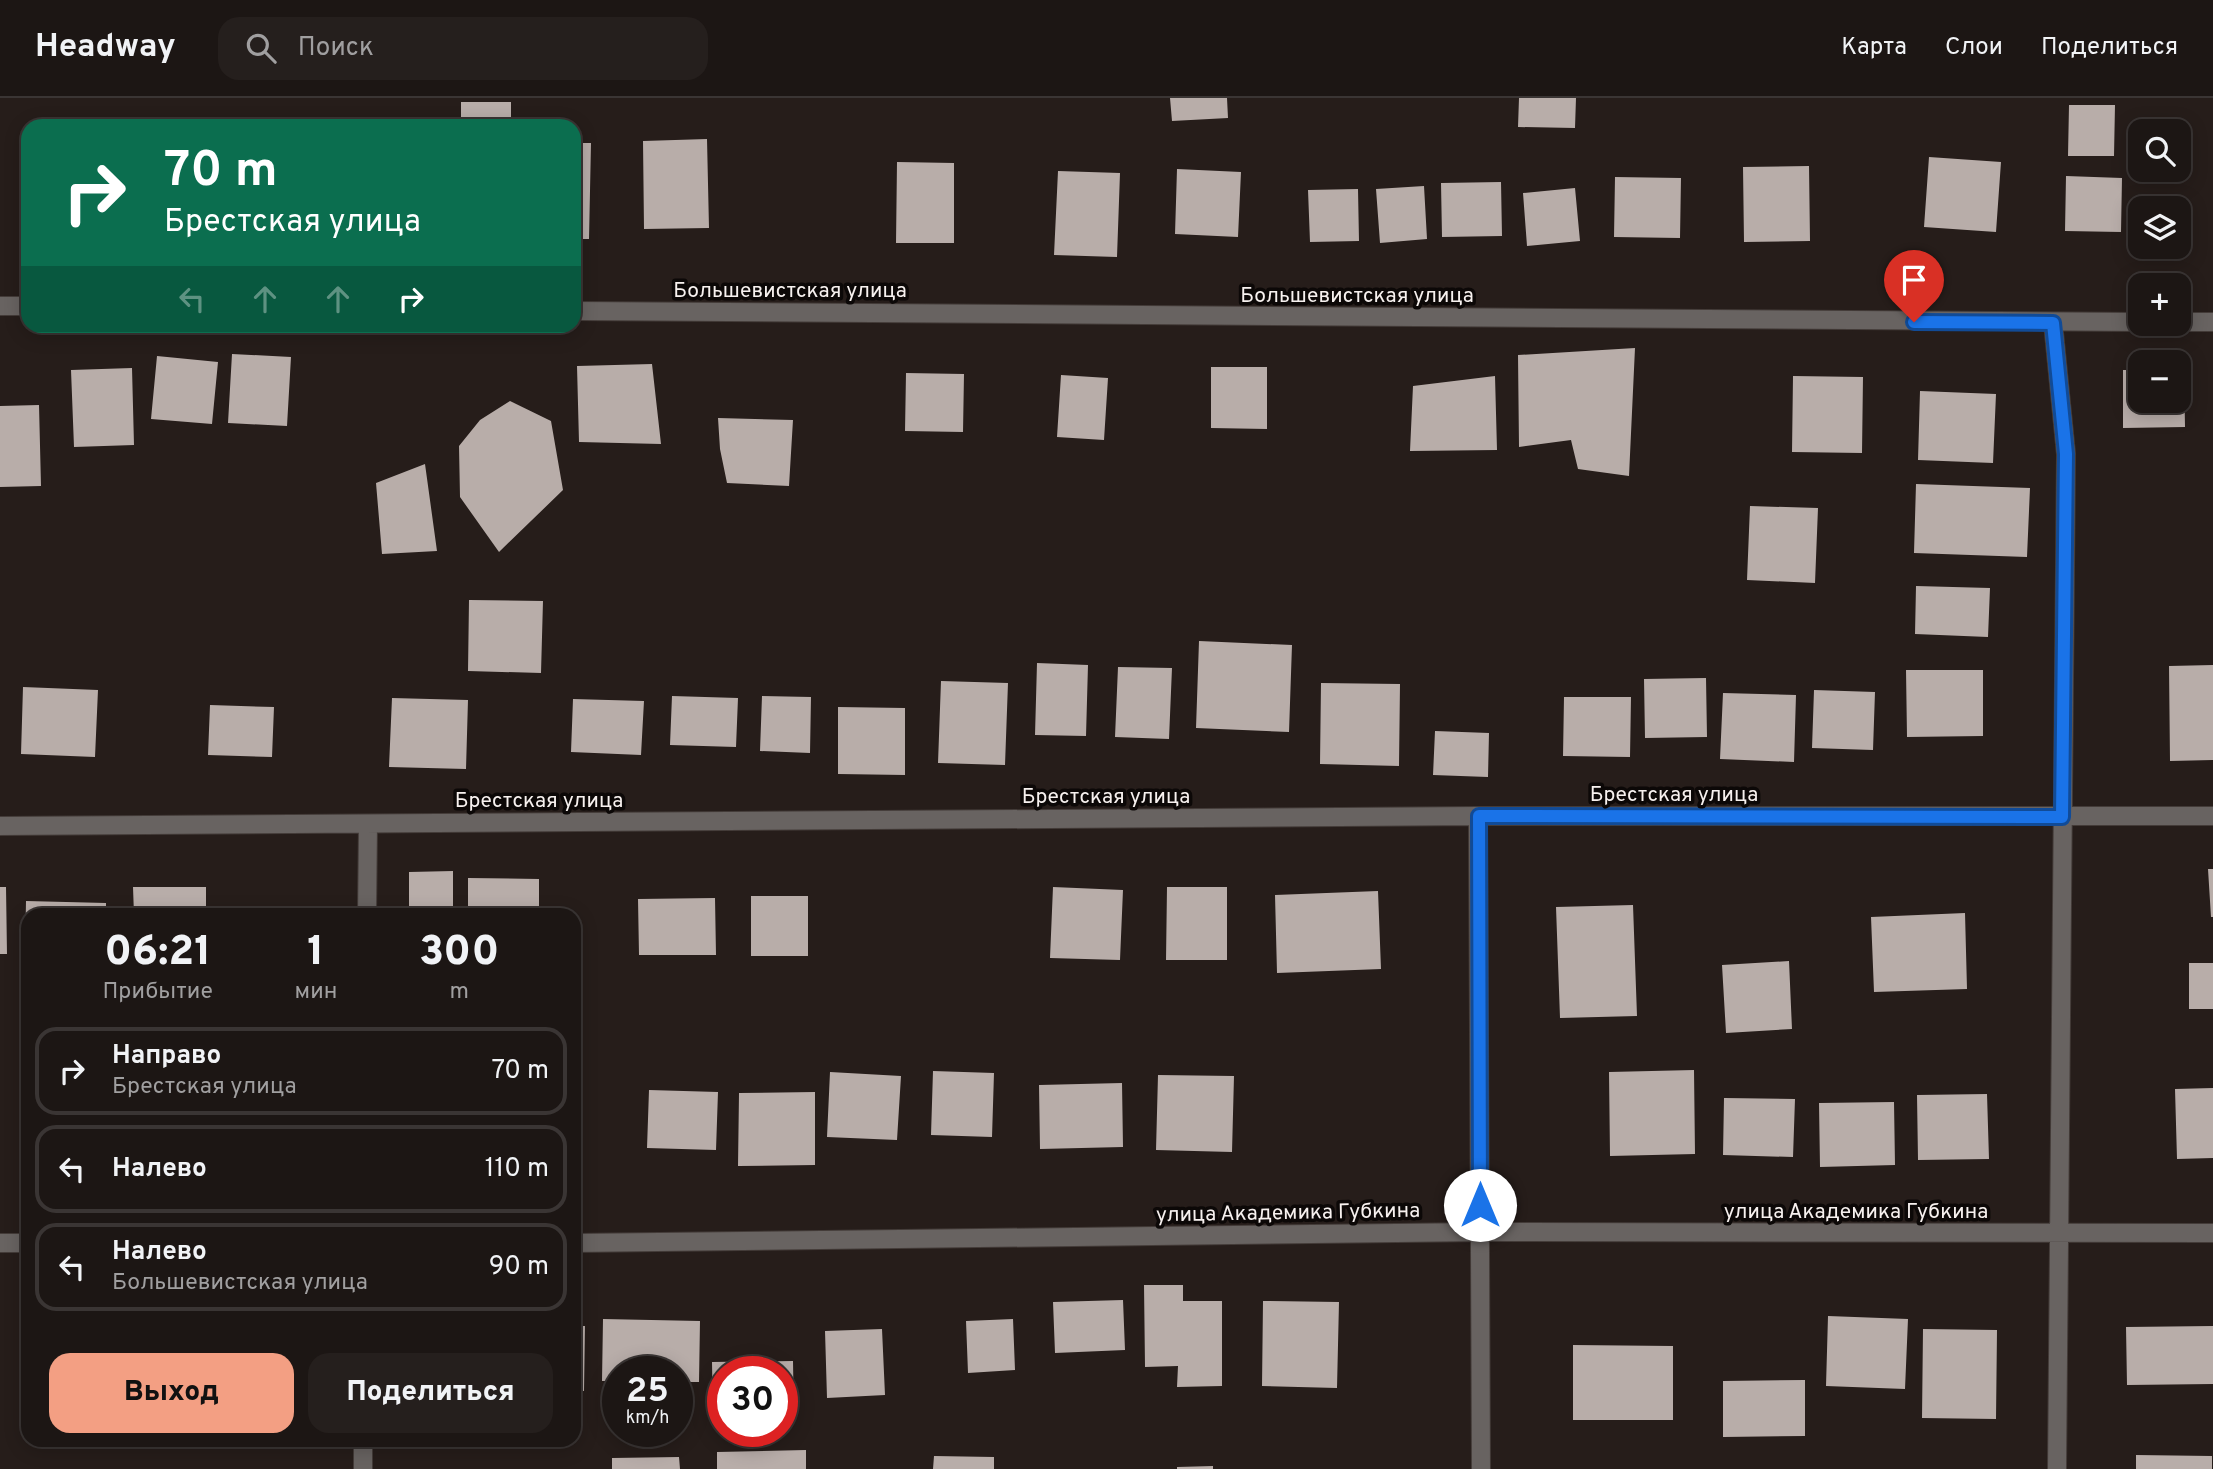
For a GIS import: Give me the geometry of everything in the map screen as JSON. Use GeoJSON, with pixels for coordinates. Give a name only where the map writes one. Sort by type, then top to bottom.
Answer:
{"type":"FeatureCollection","features":[{"type":"Feature","properties":{"kind":"street"},"geometry":{"type":"LineString","coordinates":[[0,306],[21,306]]}},
{"type":"Feature","properties":{"kind":"street","name":"Большевистская улица"},"geometry":{"type":"LineString","coordinates":[[581,311],[2128,322]]}},
{"type":"Feature","properties":{"kind":"street"},"geometry":{"type":"LineString","coordinates":[[2191,322],[2213,322]]}},
{"type":"Feature","properties":{"kind":"street"},"geometry":{"type":"LineString","coordinates":[[2053,323],[2066,454],[2057,1469]]}},
{"type":"Feature","properties":{"kind":"street"},"geometry":{"type":"LineString","coordinates":[[1479,816],[1480,1469]]}},
{"type":"Feature","properties":{"kind":"street","name":"Брестская улица"},"geometry":{"type":"LineString","coordinates":[[0,826],[1479,816],[2213,816]]}},
{"type":"Feature","properties":{"kind":"street"},"geometry":{"type":"LineString","coordinates":[[367,908],[368,824]]}},
{"type":"Feature","properties":{"kind":"street","name":"улица Академика Губкина"},"geometry":{"type":"LineString","coordinates":[[581,1243],[1480,1232],[2213,1233]]}},
{"type":"Feature","properties":{"kind":"street"},"geometry":{"type":"LineString","coordinates":[[0,1243],[21,1243]]}},
{"type":"Feature","properties":{"kind":"street"},"geometry":{"type":"LineString","coordinates":[[363,1447],[363,1469]]}},
{"type":"Feature","properties":{"kind":"building"},"geometry":{"type":"Polygon","coordinates":[[[1170,98],[1227,98],[1228,118],[1172,121],[1170,98]]]}},
{"type":"Feature","properties":{"kind":"building"},"geometry":{"type":"Polygon","coordinates":[[[1519,98],[1576,98],[1575,128],[1518,127],[1519,98]]]}},
{"type":"Feature","properties":{"kind":"building"},"geometry":{"type":"Polygon","coordinates":[[[461,102],[511,102],[511,119],[461,119],[461,102]]]}},
{"type":"Feature","properties":{"kind":"building"},"geometry":{"type":"Polygon","coordinates":[[[2069,105],[2115,105],[2114,156],[2068,156],[2069,105]]]}},
{"type":"Feature","properties":{"kind":"building"},"geometry":{"type":"Polygon","coordinates":[[[319,118],[388,119],[319,119],[319,118]]]}},
{"type":"Feature","properties":{"kind":"building"},"geometry":{"type":"Polygon","coordinates":[[[707,139],[709,228],[644,229],[643,141],[707,139]]]}},
{"type":"Feature","properties":{"kind":"building"},"geometry":{"type":"Polygon","coordinates":[[[581,143],[591,143],[589,239],[581,239],[581,143]]]}},
{"type":"Feature","properties":{"kind":"building"},"geometry":{"type":"Polygon","coordinates":[[[1929,157],[2001,162],[1996,232],[1924,227],[1929,157]]]}},
{"type":"Feature","properties":{"kind":"building"},"geometry":{"type":"Polygon","coordinates":[[[897,162],[954,163],[954,243],[896,243],[897,162]]]}},
{"type":"Feature","properties":{"kind":"building"},"geometry":{"type":"Polygon","coordinates":[[[1809,166],[1810,241],[1744,242],[1743,167],[1809,166]]]}},
{"type":"Feature","properties":{"kind":"building"},"geometry":{"type":"Polygon","coordinates":[[[1177,169],[1241,172],[1238,237],[1175,234],[1177,169]]]}},
{"type":"Feature","properties":{"kind":"building"},"geometry":{"type":"Polygon","coordinates":[[[1058,171],[1120,173],[1117,257],[1054,255],[1058,171]]]}},
{"type":"Feature","properties":{"kind":"building"},"geometry":{"type":"Polygon","coordinates":[[[2066,176],[2122,178],[2121,232],[2065,231],[2066,176]]]}},
{"type":"Feature","properties":{"kind":"building"},"geometry":{"type":"Polygon","coordinates":[[[1615,177],[1681,178],[1680,238],[1614,237],[1615,177]]]}},
{"type":"Feature","properties":{"kind":"building"},"geometry":{"type":"Polygon","coordinates":[[[1501,182],[1502,236],[1442,237],[1441,183],[1501,182]]]}},
{"type":"Feature","properties":{"kind":"building"},"geometry":{"type":"Polygon","coordinates":[[[1424,186],[1427,239],[1380,243],[1376,189],[1424,186]]]}},
{"type":"Feature","properties":{"kind":"building"},"geometry":{"type":"Polygon","coordinates":[[[1575,188],[1580,241],[1527,246],[1523,193],[1575,188]]]}},
{"type":"Feature","properties":{"kind":"building"},"geometry":{"type":"Polygon","coordinates":[[[1358,189],[1359,241],[1310,242],[1308,190],[1358,189]]]}},
{"type":"Feature","properties":{"kind":"building"},"geometry":{"type":"Polygon","coordinates":[[[1635,348],[1629,476],[1578,469],[1571,440],[1519,447],[1518,355],[1635,348]]]}},
{"type":"Feature","properties":{"kind":"building"},"geometry":{"type":"Polygon","coordinates":[[[232,354],[291,357],[287,426],[228,423],[232,354]]]}},
{"type":"Feature","properties":{"kind":"building"},"geometry":{"type":"Polygon","coordinates":[[[157,356],[218,362],[212,424],[151,419],[157,356]]]}},
{"type":"Feature","properties":{"kind":"building"},"geometry":{"type":"Polygon","coordinates":[[[652,364],[661,444],[579,442],[577,366],[652,364]]]}},
{"type":"Feature","properties":{"kind":"building"},"geometry":{"type":"Polygon","coordinates":[[[1211,367],[1267,367],[1267,429],[1211,428],[1211,367]]]}},
{"type":"Feature","properties":{"kind":"building"},"geometry":{"type":"Polygon","coordinates":[[[132,368],[134,445],[74,447],[71,370],[132,368]]]}},
{"type":"Feature","properties":{"kind":"building"},"geometry":{"type":"Polygon","coordinates":[[[2123,370],[2128,370],[2128,413],[2185,413],[2185,427],[2123,428],[2123,370]]]}},
{"type":"Feature","properties":{"kind":"building"},"geometry":{"type":"Polygon","coordinates":[[[906,373],[964,374],[963,432],[905,431],[906,373]]]}},
{"type":"Feature","properties":{"kind":"building"},"geometry":{"type":"Polygon","coordinates":[[[1061,375],[1108,378],[1104,440],[1057,437],[1061,375]]]}},
{"type":"Feature","properties":{"kind":"building"},"geometry":{"type":"Polygon","coordinates":[[[1495,376],[1497,450],[1410,451],[1413,386],[1495,376]]]}},
{"type":"Feature","properties":{"kind":"building"},"geometry":{"type":"Polygon","coordinates":[[[1793,376],[1863,377],[1862,453],[1792,452],[1793,376]]]}},
{"type":"Feature","properties":{"kind":"building"},"geometry":{"type":"Polygon","coordinates":[[[1920,391],[1996,394],[1993,463],[1918,460],[1920,391]]]}},
{"type":"Feature","properties":{"kind":"building"},"geometry":{"type":"Polygon","coordinates":[[[510,401],[551,421],[563,490],[499,552],[460,497],[459,446],[480,420],[510,401]]]}},
{"type":"Feature","properties":{"kind":"building"},"geometry":{"type":"Polygon","coordinates":[[[39,405],[41,486],[0,487],[0,406],[39,405]]]}},
{"type":"Feature","properties":{"kind":"building"},"geometry":{"type":"Polygon","coordinates":[[[718,418],[793,420],[789,486],[727,483],[720,449],[718,418]]]}},
{"type":"Feature","properties":{"kind":"building"},"geometry":{"type":"Polygon","coordinates":[[[425,464],[437,551],[382,554],[376,483],[425,464]]]}},
{"type":"Feature","properties":{"kind":"building"},"geometry":{"type":"Polygon","coordinates":[[[1916,484],[2030,488],[2027,557],[1914,553],[1916,484]]]}},
{"type":"Feature","properties":{"kind":"building"},"geometry":{"type":"Polygon","coordinates":[[[1750,506],[1818,508],[1815,583],[1747,580],[1750,506]]]}},
{"type":"Feature","properties":{"kind":"building"},"geometry":{"type":"Polygon","coordinates":[[[1916,586],[1990,588],[1988,637],[1915,634],[1916,586]]]}},
{"type":"Feature","properties":{"kind":"building"},"geometry":{"type":"Polygon","coordinates":[[[469,600],[543,601],[541,673],[468,671],[469,600]]]}},
{"type":"Feature","properties":{"kind":"building"},"geometry":{"type":"Polygon","coordinates":[[[1199,641],[1292,645],[1289,732],[1196,728],[1199,641]]]}},
{"type":"Feature","properties":{"kind":"building"},"geometry":{"type":"Polygon","coordinates":[[[1037,663],[1088,665],[1086,736],[1035,735],[1037,663]]]}},
{"type":"Feature","properties":{"kind":"building"},"geometry":{"type":"Polygon","coordinates":[[[2213,665],[2213,760],[2170,761],[2169,666],[2213,665]]]}},
{"type":"Feature","properties":{"kind":"building"},"geometry":{"type":"Polygon","coordinates":[[[1118,667],[1172,668],[1169,739],[1115,737],[1118,667]]]}},
{"type":"Feature","properties":{"kind":"building"},"geometry":{"type":"Polygon","coordinates":[[[1906,670],[1983,670],[1983,736],[1907,737],[1906,670]]]}},
{"type":"Feature","properties":{"kind":"building"},"geometry":{"type":"Polygon","coordinates":[[[1706,678],[1707,737],[1645,738],[1644,679],[1706,678]]]}},
{"type":"Feature","properties":{"kind":"building"},"geometry":{"type":"Polygon","coordinates":[[[941,681],[1008,683],[1005,765],[938,763],[941,681]]]}},
{"type":"Feature","properties":{"kind":"building"},"geometry":{"type":"Polygon","coordinates":[[[1321,683],[1400,684],[1399,766],[1320,764],[1321,683]]]}},
{"type":"Feature","properties":{"kind":"building"},"geometry":{"type":"Polygon","coordinates":[[[23,687],[98,690],[95,757],[21,754],[23,687]]]}},
{"type":"Feature","properties":{"kind":"building"},"geometry":{"type":"Polygon","coordinates":[[[1814,690],[1875,692],[1873,750],[1812,748],[1814,690]]]}},
{"type":"Feature","properties":{"kind":"building"},"geometry":{"type":"Polygon","coordinates":[[[1723,693],[1796,695],[1794,762],[1720,759],[1723,693]]]}},
{"type":"Feature","properties":{"kind":"building"},"geometry":{"type":"Polygon","coordinates":[[[672,696],[738,698],[736,747],[670,745],[672,696]]]}},
{"type":"Feature","properties":{"kind":"building"},"geometry":{"type":"Polygon","coordinates":[[[762,696],[811,697],[810,753],[760,751],[762,696]]]}},
{"type":"Feature","properties":{"kind":"building"},"geometry":{"type":"Polygon","coordinates":[[[1564,697],[1631,697],[1630,757],[1563,756],[1564,697]]]}},
{"type":"Feature","properties":{"kind":"building"},"geometry":{"type":"Polygon","coordinates":[[[392,698],[468,700],[466,769],[389,767],[392,698]]]}},
{"type":"Feature","properties":{"kind":"building"},"geometry":{"type":"Polygon","coordinates":[[[573,699],[644,701],[641,755],[571,752],[573,699]]]}},
{"type":"Feature","properties":{"kind":"building"},"geometry":{"type":"Polygon","coordinates":[[[210,705],[274,707],[272,757],[208,755],[210,705]]]}},
{"type":"Feature","properties":{"kind":"building"},"geometry":{"type":"Polygon","coordinates":[[[838,707],[905,708],[905,775],[838,774],[838,707]]]}},
{"type":"Feature","properties":{"kind":"building"},"geometry":{"type":"Polygon","coordinates":[[[1435,731],[1489,733],[1488,777],[1433,775],[1435,731]]]}},
{"type":"Feature","properties":{"kind":"building"},"geometry":{"type":"Polygon","coordinates":[[[2208,869],[2213,869],[2213,917],[2211,917],[2208,869]]]}},
{"type":"Feature","properties":{"kind":"building"},"geometry":{"type":"Polygon","coordinates":[[[453,871],[453,908],[409,908],[409,872],[453,871]]]}},
{"type":"Feature","properties":{"kind":"building"},"geometry":{"type":"Polygon","coordinates":[[[468,878],[539,879],[539,908],[468,908],[468,878]]]}},
{"type":"Feature","properties":{"kind":"building"},"geometry":{"type":"Polygon","coordinates":[[[0,887],[6,887],[7,954],[0,954],[0,887]]]}},
{"type":"Feature","properties":{"kind":"building"},"geometry":{"type":"Polygon","coordinates":[[[133,887],[206,887],[206,908],[134,908],[133,887]]]}},
{"type":"Feature","properties":{"kind":"building"},"geometry":{"type":"Polygon","coordinates":[[[1053,887],[1123,890],[1120,960],[1050,958],[1053,887]]]}},
{"type":"Feature","properties":{"kind":"building"},"geometry":{"type":"Polygon","coordinates":[[[1167,887],[1227,887],[1227,960],[1166,960],[1167,887]]]}},
{"type":"Feature","properties":{"kind":"building"},"geometry":{"type":"Polygon","coordinates":[[[1378,891],[1381,969],[1277,973],[1275,895],[1378,891]]]}},
{"type":"Feature","properties":{"kind":"building"},"geometry":{"type":"Polygon","coordinates":[[[751,896],[808,896],[808,956],[751,956],[751,896]]]}},
{"type":"Feature","properties":{"kind":"building"},"geometry":{"type":"Polygon","coordinates":[[[715,898],[716,955],[639,955],[638,899],[715,898]]]}},
{"type":"Feature","properties":{"kind":"building"},"geometry":{"type":"Polygon","coordinates":[[[26,901],[106,903],[106,908],[26,908],[26,901]]]}},
{"type":"Feature","properties":{"kind":"building"},"geometry":{"type":"Polygon","coordinates":[[[1633,905],[1637,1016],[1560,1018],[1556,907],[1633,905]]]}},
{"type":"Feature","properties":{"kind":"building"},"geometry":{"type":"Polygon","coordinates":[[[1965,913],[1967,989],[1874,992],[1871,917],[1965,913]]]}},
{"type":"Feature","properties":{"kind":"building"},"geometry":{"type":"Polygon","coordinates":[[[1789,961],[1792,1029],[1726,1033],[1722,965],[1789,961]]]}},
{"type":"Feature","properties":{"kind":"building"},"geometry":{"type":"Polygon","coordinates":[[[2189,963],[2213,963],[2213,1009],[2189,1009],[2189,963]]]}},
{"type":"Feature","properties":{"kind":"building"},"geometry":{"type":"Polygon","coordinates":[[[1694,1070],[1695,1154],[1610,1156],[1609,1072],[1694,1070]]]}},
{"type":"Feature","properties":{"kind":"building"},"geometry":{"type":"Polygon","coordinates":[[[933,1071],[994,1073],[992,1137],[931,1135],[933,1071]]]}},
{"type":"Feature","properties":{"kind":"building"},"geometry":{"type":"Polygon","coordinates":[[[830,1072],[901,1076],[897,1140],[827,1137],[830,1072]]]}},
{"type":"Feature","properties":{"kind":"building"},"geometry":{"type":"Polygon","coordinates":[[[1158,1075],[1234,1076],[1232,1152],[1156,1150],[1158,1075]]]}},
{"type":"Feature","properties":{"kind":"building"},"geometry":{"type":"Polygon","coordinates":[[[1122,1083],[1123,1147],[1040,1149],[1039,1085],[1122,1083]]]}},
{"type":"Feature","properties":{"kind":"building"},"geometry":{"type":"Polygon","coordinates":[[[2213,1088],[2213,1158],[2177,1159],[2175,1089],[2213,1088]]]}},
{"type":"Feature","properties":{"kind":"building"},"geometry":{"type":"Polygon","coordinates":[[[649,1090],[718,1092],[716,1150],[647,1148],[649,1090]]]}},
{"type":"Feature","properties":{"kind":"building"},"geometry":{"type":"Polygon","coordinates":[[[815,1092],[815,1165],[738,1166],[739,1093],[815,1092]]]}},
{"type":"Feature","properties":{"kind":"building"},"geometry":{"type":"Polygon","coordinates":[[[1987,1094],[1989,1159],[1918,1160],[1917,1095],[1987,1094]]]}},
{"type":"Feature","properties":{"kind":"building"},"geometry":{"type":"Polygon","coordinates":[[[1724,1098],[1795,1099],[1793,1157],[1723,1155],[1724,1098]]]}},
{"type":"Feature","properties":{"kind":"building"},"geometry":{"type":"Polygon","coordinates":[[[1894,1102],[1895,1165],[1820,1167],[1819,1103],[1894,1102]]]}},
{"type":"Feature","properties":{"kind":"building"},"geometry":{"type":"Polygon","coordinates":[[[1144,1285],[1183,1285],[1183,1301],[1222,1301],[1222,1386],[1177,1387],[1178,1366],[1145,1367],[1144,1285]]]}},
{"type":"Feature","properties":{"kind":"building"},"geometry":{"type":"Polygon","coordinates":[[[1123,1300],[1125,1350],[1055,1353],[1053,1302],[1123,1300]]]}},
{"type":"Feature","properties":{"kind":"building"},"geometry":{"type":"Polygon","coordinates":[[[1263,1301],[1339,1302],[1337,1388],[1262,1386],[1263,1301]]]}},
{"type":"Feature","properties":{"kind":"building"},"geometry":{"type":"Polygon","coordinates":[[[1828,1316],[1908,1319],[1905,1389],[1826,1386],[1828,1316]]]}},
{"type":"Feature","properties":{"kind":"building"},"geometry":{"type":"Polygon","coordinates":[[[603,1319],[700,1321],[699,1382],[693,1382],[693,1356],[602,1356],[603,1319]]]}},
{"type":"Feature","properties":{"kind":"building"},"geometry":{"type":"Polygon","coordinates":[[[1013,1319],[1015,1370],[968,1373],[966,1321],[1013,1319]]]}},
{"type":"Feature","properties":{"kind":"building"},"geometry":{"type":"Polygon","coordinates":[[[581,1326],[585,1326],[584,1391],[581,1391],[581,1326]]]}},
{"type":"Feature","properties":{"kind":"building"},"geometry":{"type":"Polygon","coordinates":[[[2213,1326],[2213,1384],[2127,1385],[2126,1327],[2213,1326]]]}},
{"type":"Feature","properties":{"kind":"building"},"geometry":{"type":"Polygon","coordinates":[[[882,1329],[885,1395],[827,1398],[825,1331],[882,1329]]]}},
{"type":"Feature","properties":{"kind":"building"},"geometry":{"type":"Polygon","coordinates":[[[1923,1329],[1997,1330],[1996,1419],[1922,1418],[1923,1329]]]}},
{"type":"Feature","properties":{"kind":"building"},"geometry":{"type":"Polygon","coordinates":[[[1573,1345],[1673,1346],[1673,1420],[1573,1420],[1573,1345]]]}},
{"type":"Feature","properties":{"kind":"building"},"geometry":{"type":"Polygon","coordinates":[[[1805,1380],[1805,1436],[1723,1437],[1723,1381],[1805,1380]]]}},
{"type":"Feature","properties":{"kind":"building"},"geometry":{"type":"Polygon","coordinates":[[[806,1450],[806,1469],[717,1469],[717,1452],[806,1450]]]}},
{"type":"Feature","properties":{"kind":"building"},"geometry":{"type":"Polygon","coordinates":[[[2136,1455],[2212,1456],[2212,1469],[2136,1469],[2136,1455]]]}},
{"type":"Feature","properties":{"kind":"building"},"geometry":{"type":"Polygon","coordinates":[[[934,1456],[994,1457],[994,1469],[933,1469],[934,1456]]]}},
{"type":"Feature","properties":{"kind":"building"},"geometry":{"type":"Polygon","coordinates":[[[679,1457],[680,1469],[612,1469],[612,1458],[679,1457]]]}},
{"type":"Feature","properties":{"kind":"building"},"geometry":{"type":"Polygon","coordinates":[[[1213,1466],[1213,1469],[1177,1469],[1177,1467],[1213,1466]]]}},
{"type":"Feature","properties":{"kind":"route"},"geometry":{"type":"LineString","coordinates":[[1480,1205],[1479,816],[2062,817],[2066,454],[2053,323],[1914,322]]}}]}
